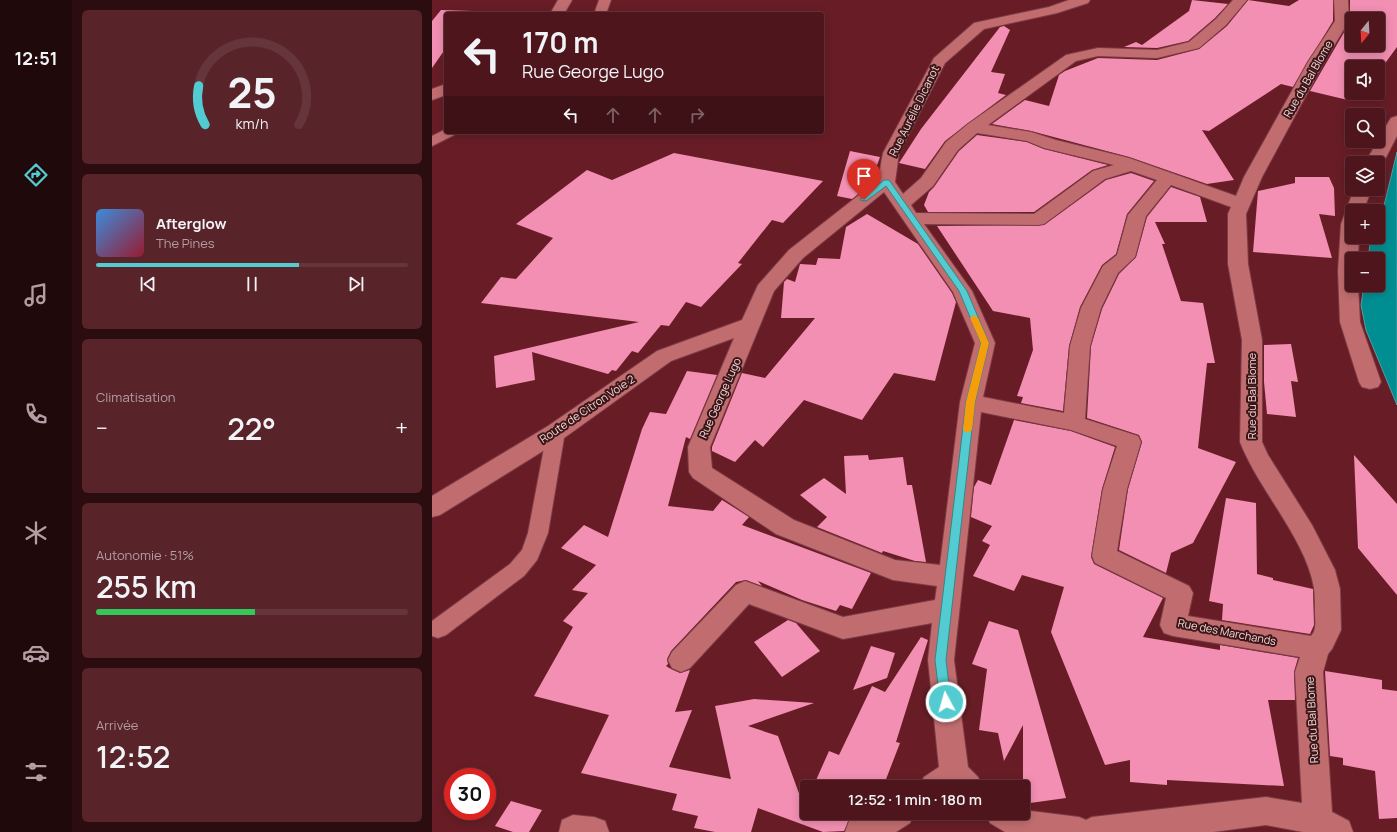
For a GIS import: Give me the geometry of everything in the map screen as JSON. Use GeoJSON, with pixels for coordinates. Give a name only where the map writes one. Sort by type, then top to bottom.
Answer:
{"type":"FeatureCollection","features":[{"type":"Feature","properties":{"kind":"street"},"geometry":{"type":"LineString","coordinates":[[558,12],[565,0]]}},
{"type":"Feature","properties":{"kind":"street","name":"Rue Aurélie Dicanot"},"geometry":{"type":"LineString","coordinates":[[886,182],[891,153],[939,61],[979,26],[1052,10],[1083,0]]}},
{"type":"Feature","properties":{"kind":"street"},"geometry":{"type":"LineString","coordinates":[[907,211],[952,146],[974,127],[1071,58],[1098,52],[1157,54],[1194,45],[1221,22],[1240,0]]}},
{"type":"Feature","properties":{"kind":"street","name":"Rue du Bal Blome"},"geometry":{"type":"LineString","coordinates":[[1328,826],[1309,672],[1316,648],[1324,641],[1328,630],[1327,589],[1322,570],[1302,532],[1257,457],[1251,442],[1252,340],[1238,264],[1237,214],[1253,177],[1312,69],[1342,21],[1341,0]]}},
{"type":"Feature","properties":{"kind":"street"},"geometry":{"type":"LineString","coordinates":[[432,95],[444,90]]}},
{"type":"Feature","properties":{"kind":"street"},"geometry":{"type":"LineString","coordinates":[[1378,156],[1397,121]]}},
{"type":"Feature","properties":{"kind":"street"},"geometry":{"type":"LineString","coordinates":[[974,127],[1031,137],[1050,144],[1131,164],[1167,179],[1241,204]]}},
{"type":"Feature","properties":{"kind":"street"},"geometry":{"type":"LineString","coordinates":[[907,211],[1038,220],[1099,175],[1131,164]]}},
{"type":"Feature","properties":{"kind":"street"},"geometry":{"type":"LineString","coordinates":[[1074,423],[1080,346],[1090,308],[1110,270],[1126,257],[1137,215],[1167,179]]}},
{"type":"Feature","properties":{"kind":"street"},"geometry":{"type":"LineString","coordinates":[[886,182],[962,291],[985,343],[971,402],[941,660],[952,780]]}},
{"type":"Feature","properties":{"kind":"street","name":"Rue George Lugo"},"geometry":{"type":"LineString","coordinates":[[886,182],[796,254],[765,289],[749,325],[740,353],[699,447],[701,472],[785,527],[893,570],[950,577]]}},
{"type":"Feature","properties":{"kind":"street"},"geometry":{"type":"LineString","coordinates":[[1349,244],[1348,271],[1350,322],[1370,382]]}},
{"type":"Feature","properties":{"kind":"street","name":"Route de Citron Voie 2"},"geometry":{"type":"LineString","coordinates":[[432,508],[556,432],[664,356],[749,325]]}},
{"type":"Feature","properties":{"kind":"street","name":"Rue des Marchands"},"geometry":{"type":"LineString","coordinates":[[971,402],[1074,423],[1130,442],[1115,489],[1104,556],[1180,593],[1173,624],[1316,648]]}},
{"type":"Feature","properties":{"kind":"street"},"geometry":{"type":"LineString","coordinates":[[681,660],[745,592],[843,628],[947,609]]}},
{"type":"Feature","properties":{"kind":"street"},"geometry":{"type":"LineString","coordinates":[[1092,832],[1266,811],[1328,826]]}},
{"type":"Feature","properties":{"kind":"street"},"geometry":{"type":"LineString","coordinates":[[860,832],[888,820]]}},
{"type":"Feature","properties":{"kind":"street"},"geometry":{"type":"LineString","coordinates":[[1012,820],[1019,824],[1079,832]]}},
{"type":"Feature","properties":{"kind":"lane"},"geometry":{"type":"LineString","coordinates":[[601,12],[605,0]]}},
{"type":"Feature","properties":{"kind":"lane"},"geometry":{"type":"LineString","coordinates":[[432,142],[446,134]]}},
{"type":"Feature","properties":{"kind":"lane"},"geometry":{"type":"LineString","coordinates":[[438,629],[517,570],[530,554],[538,533],[556,432]]}},
{"type":"Feature","properties":{"kind":"water"},"geometry":{"type":"Polygon","coordinates":[[[1397,152],[1397,405],[1366,330],[1361,305],[1363,292],[1385,292],[1385,252],[1369,252],[1370,244],[1385,244],[1384,204],[1397,152]]]}},
{"type":"Feature","properties":{"kind":"building"},"geometry":{"type":"Polygon","coordinates":[[[1192,0],[1228,4],[1215,18],[1188,41],[1157,48],[1124,47],[1136,42],[1142,45],[1189,11],[1192,0]]]}},
{"type":"Feature","properties":{"kind":"building"},"geometry":{"type":"Polygon","coordinates":[[[1248,0],[1289,6],[1299,0],[1333,0],[1333,21],[1293,87],[1281,84],[1209,131],[1202,130],[1234,180],[1207,184],[1129,157],[1031,131],[992,124],[1025,100],[1049,106],[1059,75],[1065,71],[1098,58],[1157,60],[1199,49],[1227,26],[1248,0]]]}},
{"type":"Feature","properties":{"kind":"building"},"geometry":{"type":"Polygon","coordinates":[[[1350,0],[1397,0],[1397,47],[1385,63],[1385,60],[1345,60],[1345,99],[1310,91],[1345,31],[1345,52],[1385,52],[1385,12],[1350,12],[1350,0]]]}},
{"type":"Feature","properties":{"kind":"building"},"geometry":{"type":"Polygon","coordinates":[[[441,10],[473,11],[444,12],[444,51],[432,68],[432,21],[441,10]]]}},
{"type":"Feature","properties":{"kind":"building"},"geometry":{"type":"Polygon","coordinates":[[[1004,26],[1010,30],[991,72],[1005,74],[998,93],[1006,95],[945,141],[925,169],[899,163],[921,129],[1000,27],[1004,26]]]}},
{"type":"Feature","properties":{"kind":"building"},"geometry":{"type":"Polygon","coordinates":[[[977,135],[1027,142],[1044,149],[1108,165],[1092,170],[1034,212],[928,212],[924,205],[929,192],[959,151],[977,135]]]}},
{"type":"Feature","properties":{"kind":"building"},"geometry":{"type":"Polygon","coordinates":[[[850,151],[880,157],[870,185],[852,199],[837,196],[850,151]]]}},
{"type":"Feature","properties":{"kind":"building"},"geometry":{"type":"Polygon","coordinates":[[[674,153],[823,181],[783,223],[772,220],[738,263],[742,264],[701,307],[686,302],[669,326],[661,325],[638,353],[632,351],[616,371],[612,370],[608,374],[532,352],[535,380],[496,388],[494,356],[639,322],[481,303],[501,277],[516,279],[553,238],[516,224],[587,170],[612,180],[674,153]]]}},
{"type":"Feature","properties":{"kind":"building"},"geometry":{"type":"Polygon","coordinates":[[[1131,173],[1154,181],[1127,214],[1116,254],[1102,265],[1080,307],[1069,346],[1063,411],[1021,403],[1023,397],[1017,396],[1033,350],[1030,318],[993,311],[937,226],[1044,225],[1106,180],[1131,173]]]}},
{"type":"Feature","properties":{"kind":"building"},"geometry":{"type":"Polygon","coordinates":[[[1295,177],[1329,177],[1334,188],[1335,216],[1319,214],[1332,258],[1253,252],[1258,191],[1295,183],[1295,177]]]}},
{"type":"Feature","properties":{"kind":"building"},"geometry":{"type":"Polygon","coordinates":[[[1171,187],[1200,197],[1207,222],[1155,222],[1165,244],[1162,244],[1181,301],[1203,303],[1215,363],[1207,363],[1198,448],[1236,462],[1193,543],[1171,553],[1166,573],[1119,550],[1128,489],[1142,442],[1139,435],[1087,418],[1091,346],[1102,309],[1119,274],[1136,257],[1147,217],[1171,187]]]}},
{"type":"Feature","properties":{"kind":"building"},"geometry":{"type":"Polygon","coordinates":[[[867,214],[918,244],[952,293],[956,302],[935,381],[894,373],[862,420],[804,400],[763,447],[755,440],[735,462],[712,451],[712,447],[742,373],[765,378],[815,318],[781,318],[784,282],[787,279],[795,282],[800,264],[816,265],[818,258],[840,259],[846,227],[867,214]]]}},
{"type":"Feature","properties":{"kind":"building"},"geometry":{"type":"Polygon","coordinates":[[[1291,344],[1298,382],[1291,381],[1296,417],[1267,414],[1264,382],[1264,345],[1291,344]]]}},
{"type":"Feature","properties":{"kind":"building"},"geometry":{"type":"Polygon","coordinates":[[[687,371],[717,375],[690,439],[686,437],[668,506],[713,511],[722,500],[749,517],[742,525],[871,573],[852,609],[840,605],[836,611],[802,600],[758,581],[762,586],[746,580],[736,582],[671,651],[667,659],[668,664],[666,666],[671,669],[680,673],[690,670],[675,712],[692,710],[669,767],[731,779],[715,706],[754,699],[814,703],[748,726],[778,736],[800,796],[800,820],[850,820],[844,831],[823,832],[758,808],[751,832],[715,832],[694,828],[698,816],[672,810],[677,794],[581,773],[609,715],[534,696],[573,627],[563,621],[588,593],[572,590],[596,565],[561,548],[584,525],[608,537],[642,429],[650,412],[666,414],[687,371]]]}},
{"type":"Feature","properties":{"kind":"building"},"geometry":{"type":"Polygon","coordinates":[[[1014,420],[1071,431],[1115,447],[1102,489],[1091,557],[1094,564],[1163,598],[1143,637],[1220,650],[1220,645],[1298,658],[1294,672],[1295,700],[1268,700],[1284,786],[1167,780],[1167,785],[1130,782],[1130,760],[1105,765],[1051,632],[1064,587],[1022,575],[1014,591],[973,576],[990,545],[982,541],[992,526],[971,517],[974,487],[978,480],[991,485],[1014,420]]]}},
{"type":"Feature","properties":{"kind":"building"},"geometry":{"type":"Polygon","coordinates":[[[868,455],[869,460],[903,457],[907,485],[912,485],[926,562],[915,561],[883,551],[882,553],[817,527],[827,517],[800,495],[824,478],[846,494],[844,456],[868,455]]]}},
{"type":"Feature","properties":{"kind":"building"},"geometry":{"type":"Polygon","coordinates":[[[1354,455],[1397,504],[1397,595],[1358,548],[1354,455]]]}},
{"type":"Feature","properties":{"kind":"building"},"geometry":{"type":"Polygon","coordinates":[[[1226,498],[1256,503],[1257,574],[1273,578],[1273,580],[1313,589],[1314,625],[1310,634],[1222,620],[1223,604],[1209,601],[1226,498]]]}},
{"type":"Feature","properties":{"kind":"building"},"geometry":{"type":"Polygon","coordinates":[[[788,620],[796,623],[820,651],[782,677],[754,642],[788,620]]]}},
{"type":"Feature","properties":{"kind":"building"},"geometry":{"type":"Polygon","coordinates":[[[989,621],[1018,630],[1066,798],[1030,803],[1030,780],[1023,780],[1023,725],[1004,761],[998,733],[979,730],[987,669],[972,664],[989,621]]]}},
{"type":"Feature","properties":{"kind":"building"},"geometry":{"type":"Polygon","coordinates":[[[921,637],[928,640],[896,742],[900,743],[886,780],[816,780],[829,751],[839,755],[872,686],[885,692],[921,637]]]}},
{"type":"Feature","properties":{"kind":"building"},"geometry":{"type":"Polygon","coordinates":[[[871,646],[895,653],[887,678],[853,690],[871,646]]]}},
{"type":"Feature","properties":{"kind":"building"},"geometry":{"type":"Polygon","coordinates":[[[1325,671],[1382,680],[1382,689],[1397,691],[1397,818],[1379,819],[1375,771],[1343,765],[1343,758],[1330,756],[1325,671]]]}},
{"type":"Feature","properties":{"kind":"building"},"geometry":{"type":"Polygon","coordinates":[[[511,801],[542,810],[529,832],[513,832],[495,826],[511,801]]]}},
{"type":"Feature","properties":{"kind":"slow traffic"},"geometry":{"type":"LineString","coordinates":[[967,430],[971,402],[985,343],[974,318]]}},
{"type":"Feature","properties":{"kind":"route"},"geometry":{"type":"LineString","coordinates":[[864,200],[886,182],[962,291],[985,343],[971,402],[941,660],[946,702]]}}]}
